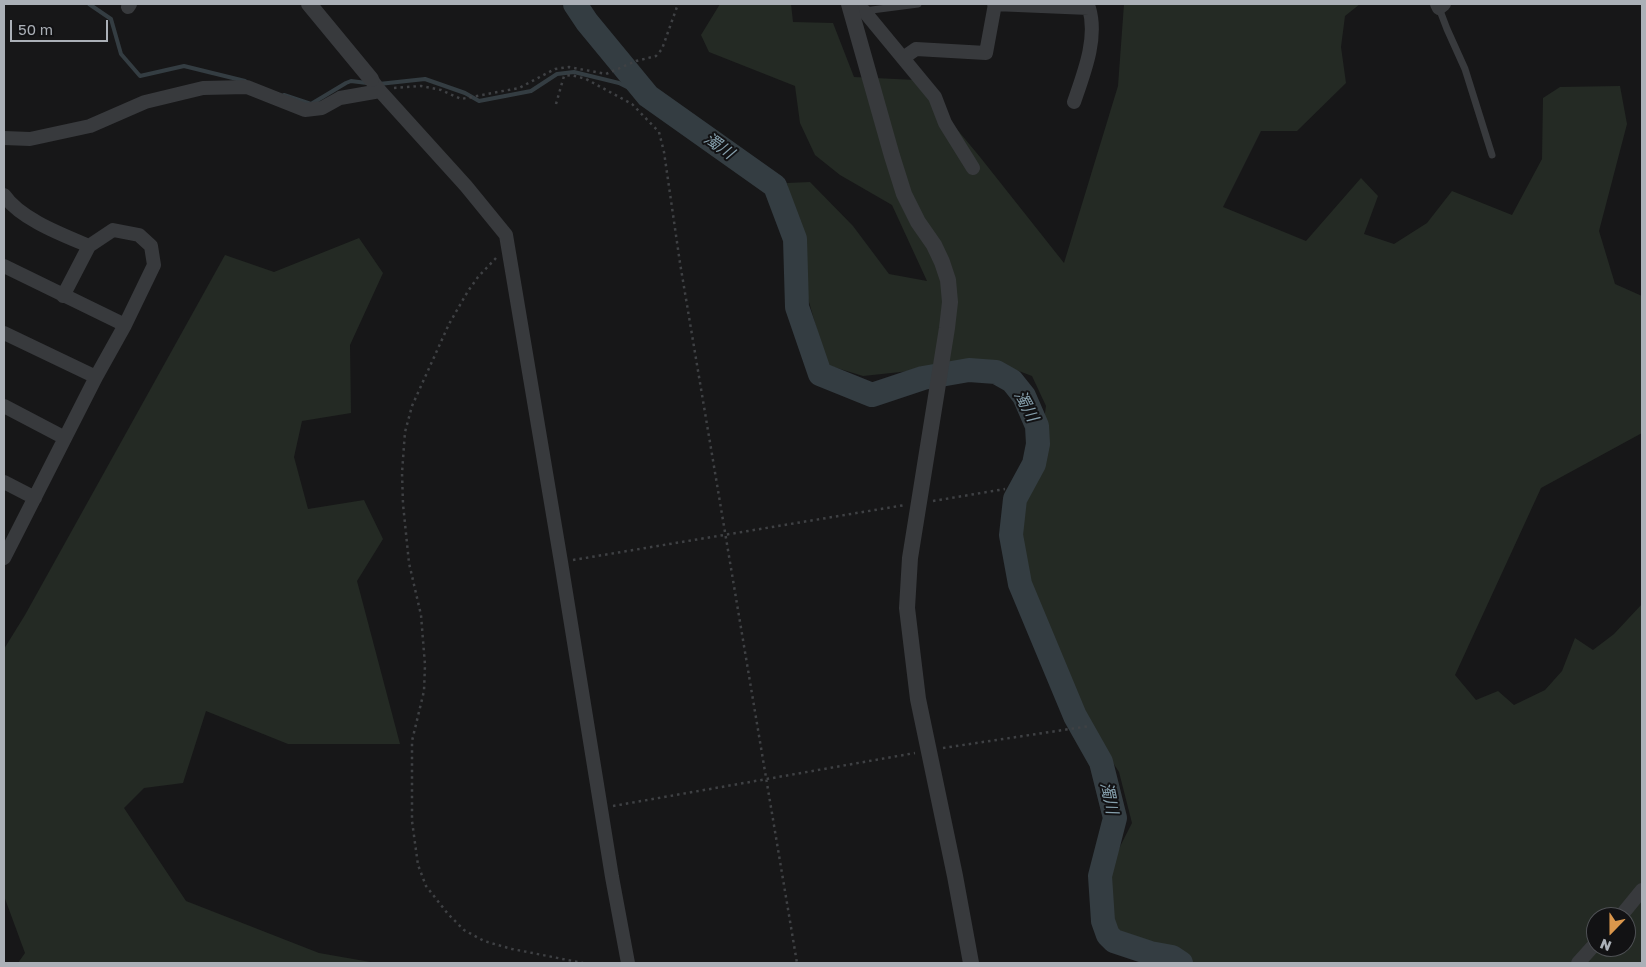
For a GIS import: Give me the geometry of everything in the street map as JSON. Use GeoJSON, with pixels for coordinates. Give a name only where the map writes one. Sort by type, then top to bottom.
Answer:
{"type":"FeatureCollection","features":[{"type":"Feature","properties":{"kind":"street"},"geometry":{"type":"LineString","coordinates":[[309,4],[376,86],[466,186],[506,235],[628,963]]}},
{"type":"Feature","properties":{"kind":"street"},"geometry":{"type":"LineString","coordinates":[[903,58],[916,49],[986,53],[994,4],[1089,6],[1093,22],[1088,60],[1074,102]]}},
{"type":"Feature","properties":{"kind":"street"},"geometry":{"type":"LineString","coordinates":[[856,6],[935,97],[945,123],[973,168]]}},
{"type":"Feature","properties":{"kind":"street"},"geometry":{"type":"LineString","coordinates":[[856,6],[904,194],[918,222],[934,245],[948,280],[950,302],[947,328],[910,558],[907,608],[918,699],[956,876],[971,963]]}},
{"type":"Feature","properties":{"kind":"street"},"geometry":{"type":"LineString","coordinates":[[4,138],[30,140],[90,126],[144,102],[203,88],[247,87],[305,110],[322,108],[340,98],[376,86]]}},
{"type":"Feature","properties":{"kind":"street"},"geometry":{"type":"LineString","coordinates":[[4,195],[10,204],[33,220],[89,246]]}},
{"type":"Feature","properties":{"kind":"street"},"geometry":{"type":"LineString","coordinates":[[4,558],[154,266],[151,246],[139,235],[113,230],[89,246],[64,296]]}},
{"type":"Feature","properties":{"kind":"street"},"geometry":{"type":"LineString","coordinates":[[4,266],[125,325]]}},
{"type":"Feature","properties":{"kind":"street"},"geometry":{"type":"LineString","coordinates":[[4,333],[96,377]]}},
{"type":"Feature","properties":{"kind":"street"},"geometry":{"type":"LineString","coordinates":[[4,406],[65,438]]}},
{"type":"Feature","properties":{"kind":"street"},"geometry":{"type":"LineString","coordinates":[[4,482],[35,498]]}},
{"type":"Feature","properties":{"kind":"street"},"geometry":{"type":"LineString","coordinates":[[1628,907],[1642,890]]}},
{"type":"Feature","properties":{"kind":"lane"},"geometry":{"type":"LineString","coordinates":[[856,6],[918,4]]}},
{"type":"Feature","properties":{"kind":"lane"},"geometry":{"type":"LineString","coordinates":[[1440,5],[1447,29],[1465,69],[1492,155]]}},
{"type":"Feature","properties":{"kind":"path"},"geometry":{"type":"LineString","coordinates":[[376,86],[421,86],[441,90],[461,99],[518,88],[555,69],[569,67],[606,74],[636,61],[656,56],[662,49],[678,4]]}},
{"type":"Feature","properties":{"kind":"path"},"geometry":{"type":"LineString","coordinates":[[556,104],[564,76],[572,75],[586,79],[632,104],[659,132],[664,152],[680,263],[797,963]]}},
{"type":"Feature","properties":{"kind":"path"},"geometry":{"type":"LineString","coordinates":[[509,253],[500,255],[488,265],[468,291],[431,361],[412,406],[405,432],[402,472],[409,563],[421,615],[425,665],[424,691],[412,741],[412,821],[418,865],[426,886],[448,914],[464,930],[484,941],[512,949],[584,963]]}},
{"type":"Feature","properties":{"kind":"path"},"geometry":{"type":"LineString","coordinates":[[561,562],[1005,489]]}},
{"type":"Feature","properties":{"kind":"path"},"geometry":{"type":"LineString","coordinates":[[601,808],[928,751],[1090,726]]}},
{"type":"Feature","properties":{"kind":"shaded area"},"geometry":{"type":"Polygon","coordinates":[[[720,4],[791,4],[793,22],[833,23],[854,77],[916,80],[1064,263],[1118,86],[1124,4],[1360,4],[1345,16],[1341,47],[1346,83],[1297,131],[1261,131],[1223,207],[1306,241],[1361,178],[1378,196],[1364,234],[1394,244],[1427,223],[1452,191],[1512,215],[1542,159],[1543,98],[1560,87],[1620,86],[1627,124],[1599,231],[1615,284],[1642,296],[1642,433],[1541,488],[1455,675],[1476,700],[1498,691],[1514,705],[1545,690],[1562,671],[1575,638],[1593,650],[1614,634],[1642,604],[1642,963],[1192,963],[1172,948],[1143,944],[1119,936],[1112,931],[1107,917],[1105,876],[1132,823],[1119,772],[1081,714],[1024,584],[1014,535],[1018,500],[1037,468],[1046,406],[1032,376],[995,362],[863,376],[827,365],[807,295],[787,183],[810,182],[853,226],[889,274],[927,281],[892,205],[840,175],[815,155],[800,123],[795,86],[709,52],[701,35],[720,4]]]}},
{"type":"Feature","properties":{"kind":"shaded area"},"geometry":{"type":"Polygon","coordinates":[[[359,238],[383,273],[350,345],[351,413],[302,421],[294,457],[308,509],[364,500],[383,539],[357,581],[400,744],[288,744],[206,711],[183,783],[144,788],[124,808],[186,901],[319,953],[376,963],[18,963],[25,953],[4,896],[4,649],[25,615],[225,255],[274,272],[359,238]]]}},
{"type":"Feature","properties":{"kind":"waterway"},"geometry":{"type":"LineString","coordinates":[[89,4],[111,19],[121,54],[140,76],[184,66],[245,81]]}},
{"type":"Feature","properties":{"kind":"waterway","name":"濁川"},"geometry":{"type":"LineString","coordinates":[[575,4],[587,22],[648,96],[775,186],[795,239],[797,307],[820,374],[872,395],[923,378],[969,370],[996,372],[1012,381],[1024,396],[1037,426],[1038,444],[1034,464],[1015,499],[1011,535],[1020,584],[1075,716],[1101,762],[1115,818],[1100,876],[1103,921],[1108,935],[1114,941],[1150,953],[1172,957],[1181,963]]}},
{"type":"Feature","properties":{"kind":"waterway"},"geometry":{"type":"LineString","coordinates":[[379,84],[425,79],[465,93],[479,101],[531,91],[557,74],[574,72],[619,83],[648,96]]}},
{"type":"Feature","properties":{"kind":"waterway"},"geometry":{"type":"LineString","coordinates":[[284,95],[311,104],[351,81],[367,83]]}}]}
